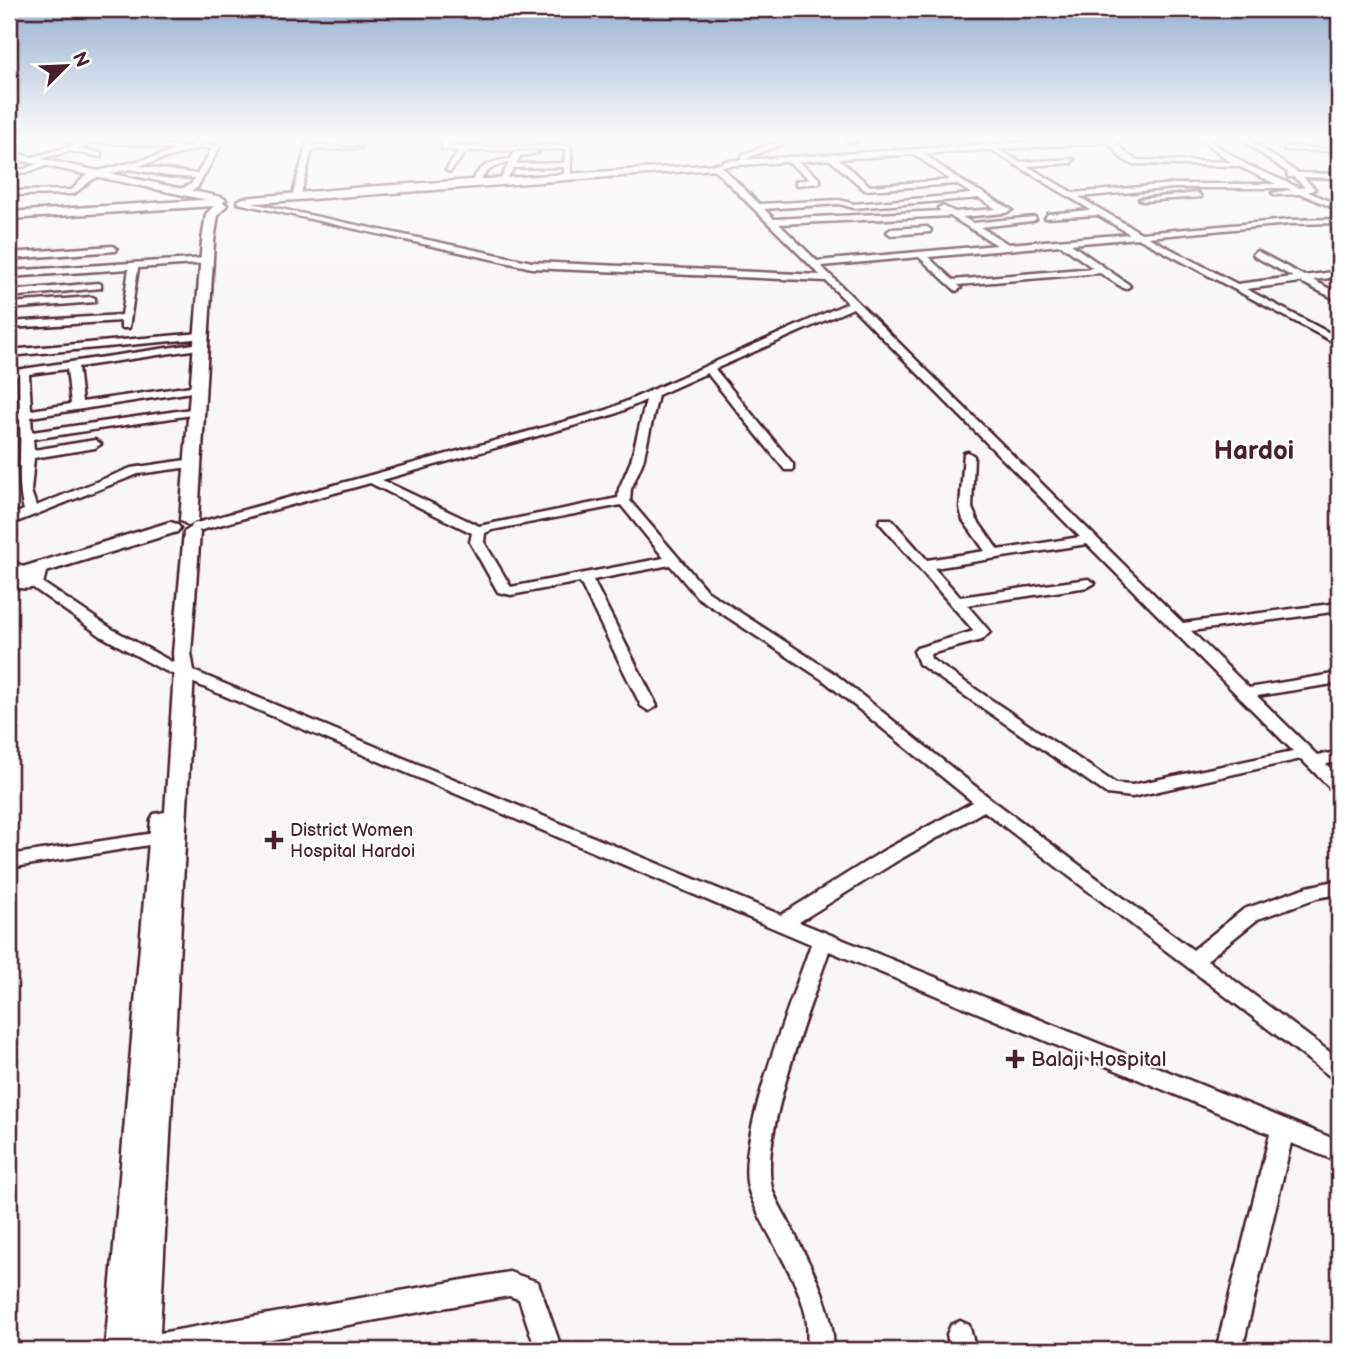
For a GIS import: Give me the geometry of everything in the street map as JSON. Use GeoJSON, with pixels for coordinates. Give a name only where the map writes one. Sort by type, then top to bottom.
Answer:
{"type":"FeatureCollection","features":[{"type":"Feature","properties":{"kind":"highway"},"geometry":{"type":"LineString","coordinates":[[9,215],[222,202]]}},
{"type":"Feature","properties":{"kind":"highway"},"geometry":{"type":"LineString","coordinates":[[21,578],[187,527],[198,411],[208,241],[212,214],[228,202]]}},
{"type":"Feature","properties":{"kind":"main road"},"geometry":{"type":"LineString","coordinates":[[135,1350],[187,527]]}},
{"type":"Feature","properties":{"kind":"main road"},"geometry":{"type":"LineString","coordinates":[[135,1350],[161,838],[179,664]]}},
{"type":"Feature","properties":{"kind":"street"},"geometry":{"type":"LineString","coordinates":[[231,202],[532,265],[828,278]]}},
{"type":"Feature","properties":{"kind":"street"},"geometry":{"type":"LineString","coordinates":[[751,202],[1093,539],[1339,787]]}},
{"type":"Feature","properties":{"kind":"street"},"geometry":{"type":"LineString","coordinates":[[755,207],[832,202]]}},
{"type":"Feature","properties":{"kind":"street"},"geometry":{"type":"LineString","coordinates":[[841,202],[854,206],[909,202]]}},
{"type":"Feature","properties":{"kind":"street"},"geometry":{"type":"LineString","coordinates":[[933,202],[1007,248]]}},
{"type":"Feature","properties":{"kind":"street"},"geometry":{"type":"LineString","coordinates":[[771,222],[1009,210],[993,202]]}},
{"type":"Feature","properties":{"kind":"street"},"geometry":{"type":"LineString","coordinates":[[1085,202],[1101,208],[1142,237],[1339,342]]}},
{"type":"Feature","properties":{"kind":"street"},"geometry":{"type":"LineString","coordinates":[[1048,216],[1101,208]]}},
{"type":"Feature","properties":{"kind":"street"},"geometry":{"type":"LineString","coordinates":[[877,217],[894,235],[927,229]]}},
{"type":"Feature","properties":{"kind":"street"},"geometry":{"type":"LineString","coordinates":[[814,264],[1142,237],[1311,217],[1339,221]]}},
{"type":"Feature","properties":{"kind":"street"},"geometry":{"type":"LineString","coordinates":[[971,226],[1032,219]]}},
{"type":"Feature","properties":{"kind":"street"},"geometry":{"type":"LineString","coordinates":[[1063,243],[1125,286]]}},
{"type":"Feature","properties":{"kind":"street"},"geometry":{"type":"LineString","coordinates":[[9,256],[113,249]]}},
{"type":"Feature","properties":{"kind":"street"},"geometry":{"type":"LineString","coordinates":[[1257,254],[1339,298]]}},
{"type":"Feature","properties":{"kind":"street"},"geometry":{"type":"LineString","coordinates":[[922,256],[954,286],[1101,270]]}},
{"type":"Feature","properties":{"kind":"street"},"geometry":{"type":"LineString","coordinates":[[9,274],[207,261]]}},
{"type":"Feature","properties":{"kind":"street"},"geometry":{"type":"LineString","coordinates":[[9,325],[126,322],[134,266]]}},
{"type":"Feature","properties":{"kind":"street"},"geometry":{"type":"LineString","coordinates":[[82,325],[106,268]]}},
{"type":"Feature","properties":{"kind":"street"},"geometry":{"type":"LineString","coordinates":[[1236,287],[1339,274]]}},
{"type":"Feature","properties":{"kind":"street"},"geometry":{"type":"LineString","coordinates":[[9,294],[98,286]]}},
{"type":"Feature","properties":{"kind":"street"},"geometry":{"type":"LineString","coordinates":[[9,306],[92,300]]}},
{"type":"Feature","properties":{"kind":"street"},"geometry":{"type":"LineString","coordinates":[[187,527],[373,480],[579,423],[710,370],[850,302]]}},
{"type":"Feature","properties":{"kind":"street"},"geometry":{"type":"LineString","coordinates":[[187,527],[605,409],[850,302]]}},
{"type":"Feature","properties":{"kind":"street"},"geometry":{"type":"LineString","coordinates":[[9,353],[201,341]]}},
{"type":"Feature","properties":{"kind":"street"},"geometry":{"type":"LineString","coordinates":[[9,374],[201,341]]}},
{"type":"Feature","properties":{"kind":"street"},"geometry":{"type":"LineString","coordinates":[[72,365],[77,406]]}},
{"type":"Feature","properties":{"kind":"street"},"geometry":{"type":"LineString","coordinates":[[710,370],[789,467]]}},
{"type":"Feature","properties":{"kind":"street"},"geometry":{"type":"LineString","coordinates":[[23,372],[28,455],[25,491],[32,512]]}},
{"type":"Feature","properties":{"kind":"street"},"geometry":{"type":"LineString","coordinates":[[9,417],[198,388]]}},
{"type":"Feature","properties":{"kind":"street"},"geometry":{"type":"LineString","coordinates":[[653,395],[637,461],[625,489],[624,501],[702,594],[829,677],[985,803],[1339,1071]]}},
{"type":"Feature","properties":{"kind":"street"},"geometry":{"type":"LineString","coordinates":[[27,436],[198,411]]}},
{"type":"Feature","properties":{"kind":"street"},"geometry":{"type":"LineString","coordinates":[[28,455],[95,444]]}},
{"type":"Feature","properties":{"kind":"street"},"geometry":{"type":"LineString","coordinates":[[968,456],[966,508],[970,520],[994,554]]}},
{"type":"Feature","properties":{"kind":"street"},"geometry":{"type":"LineString","coordinates":[[9,521],[135,471],[193,463]]}},
{"type":"Feature","properties":{"kind":"street"},"geometry":{"type":"LineString","coordinates":[[373,480],[479,531],[624,501]]}},
{"type":"Feature","properties":{"kind":"street"},"geometry":{"type":"LineString","coordinates":[[886,522],[982,629],[983,635],[922,652],[924,661],[1113,790],[1132,791],[1310,757],[1339,757]]}},
{"type":"Feature","properties":{"kind":"street"},"geometry":{"type":"LineString","coordinates":[[479,531],[477,542],[503,589],[523,590],[673,560]]}},
{"type":"Feature","properties":{"kind":"street"},"geometry":{"type":"LineString","coordinates":[[924,565],[1093,539]]}},
{"type":"Feature","properties":{"kind":"street"},"geometry":{"type":"LineString","coordinates":[[21,578],[112,634],[179,664],[822,940],[1339,1152]]}},
{"type":"Feature","properties":{"kind":"street"},"geometry":{"type":"LineString","coordinates":[[585,578],[649,706]]}},
{"type":"Feature","properties":{"kind":"street"},"geometry":{"type":"LineString","coordinates":[[958,602],[1088,583]]}},
{"type":"Feature","properties":{"kind":"street"},"geometry":{"type":"LineString","coordinates":[[1181,628],[1339,607]]}},
{"type":"Feature","properties":{"kind":"street"},"geometry":{"type":"LineString","coordinates":[[1246,693],[1339,678]]}},
{"type":"Feature","properties":{"kind":"street"},"geometry":{"type":"LineString","coordinates":[[783,923],[890,856],[985,803]]}},
{"type":"Feature","properties":{"kind":"street"},"geometry":{"type":"LineString","coordinates":[[9,862],[161,838]]}},
{"type":"Feature","properties":{"kind":"street"},"geometry":{"type":"LineString","coordinates":[[1194,960],[1251,914],[1314,892],[1339,887]]}},
{"type":"Feature","properties":{"kind":"street"},"geometry":{"type":"LineString","coordinates":[[821,1350],[820,1322],[813,1298],[793,1252],[760,1189],[758,1156],[767,1110],[822,940]]}},
{"type":"Feature","properties":{"kind":"street"},"geometry":{"type":"LineString","coordinates":[[1229,1350],[1283,1128]]}},
{"type":"Feature","properties":{"kind":"street"},"geometry":{"type":"LineString","coordinates":[[135,1350],[509,1284],[517,1284],[529,1291],[549,1350]]}},
{"type":"Feature","properties":{"kind":"place","name":"District Women Hospital Hardoi"},"geometry":{"type":"Point","coordinates":[274,840]}},
{"type":"Feature","properties":{"kind":"place","name":"Balaji Hospital"},"geometry":{"type":"Point","coordinates":[1015,1059]}},
{"type":"Feature","properties":{"kind":"district","name":"Hardoi"},"geometry":{"type":"Point","coordinates":[1254,450]}}]}
